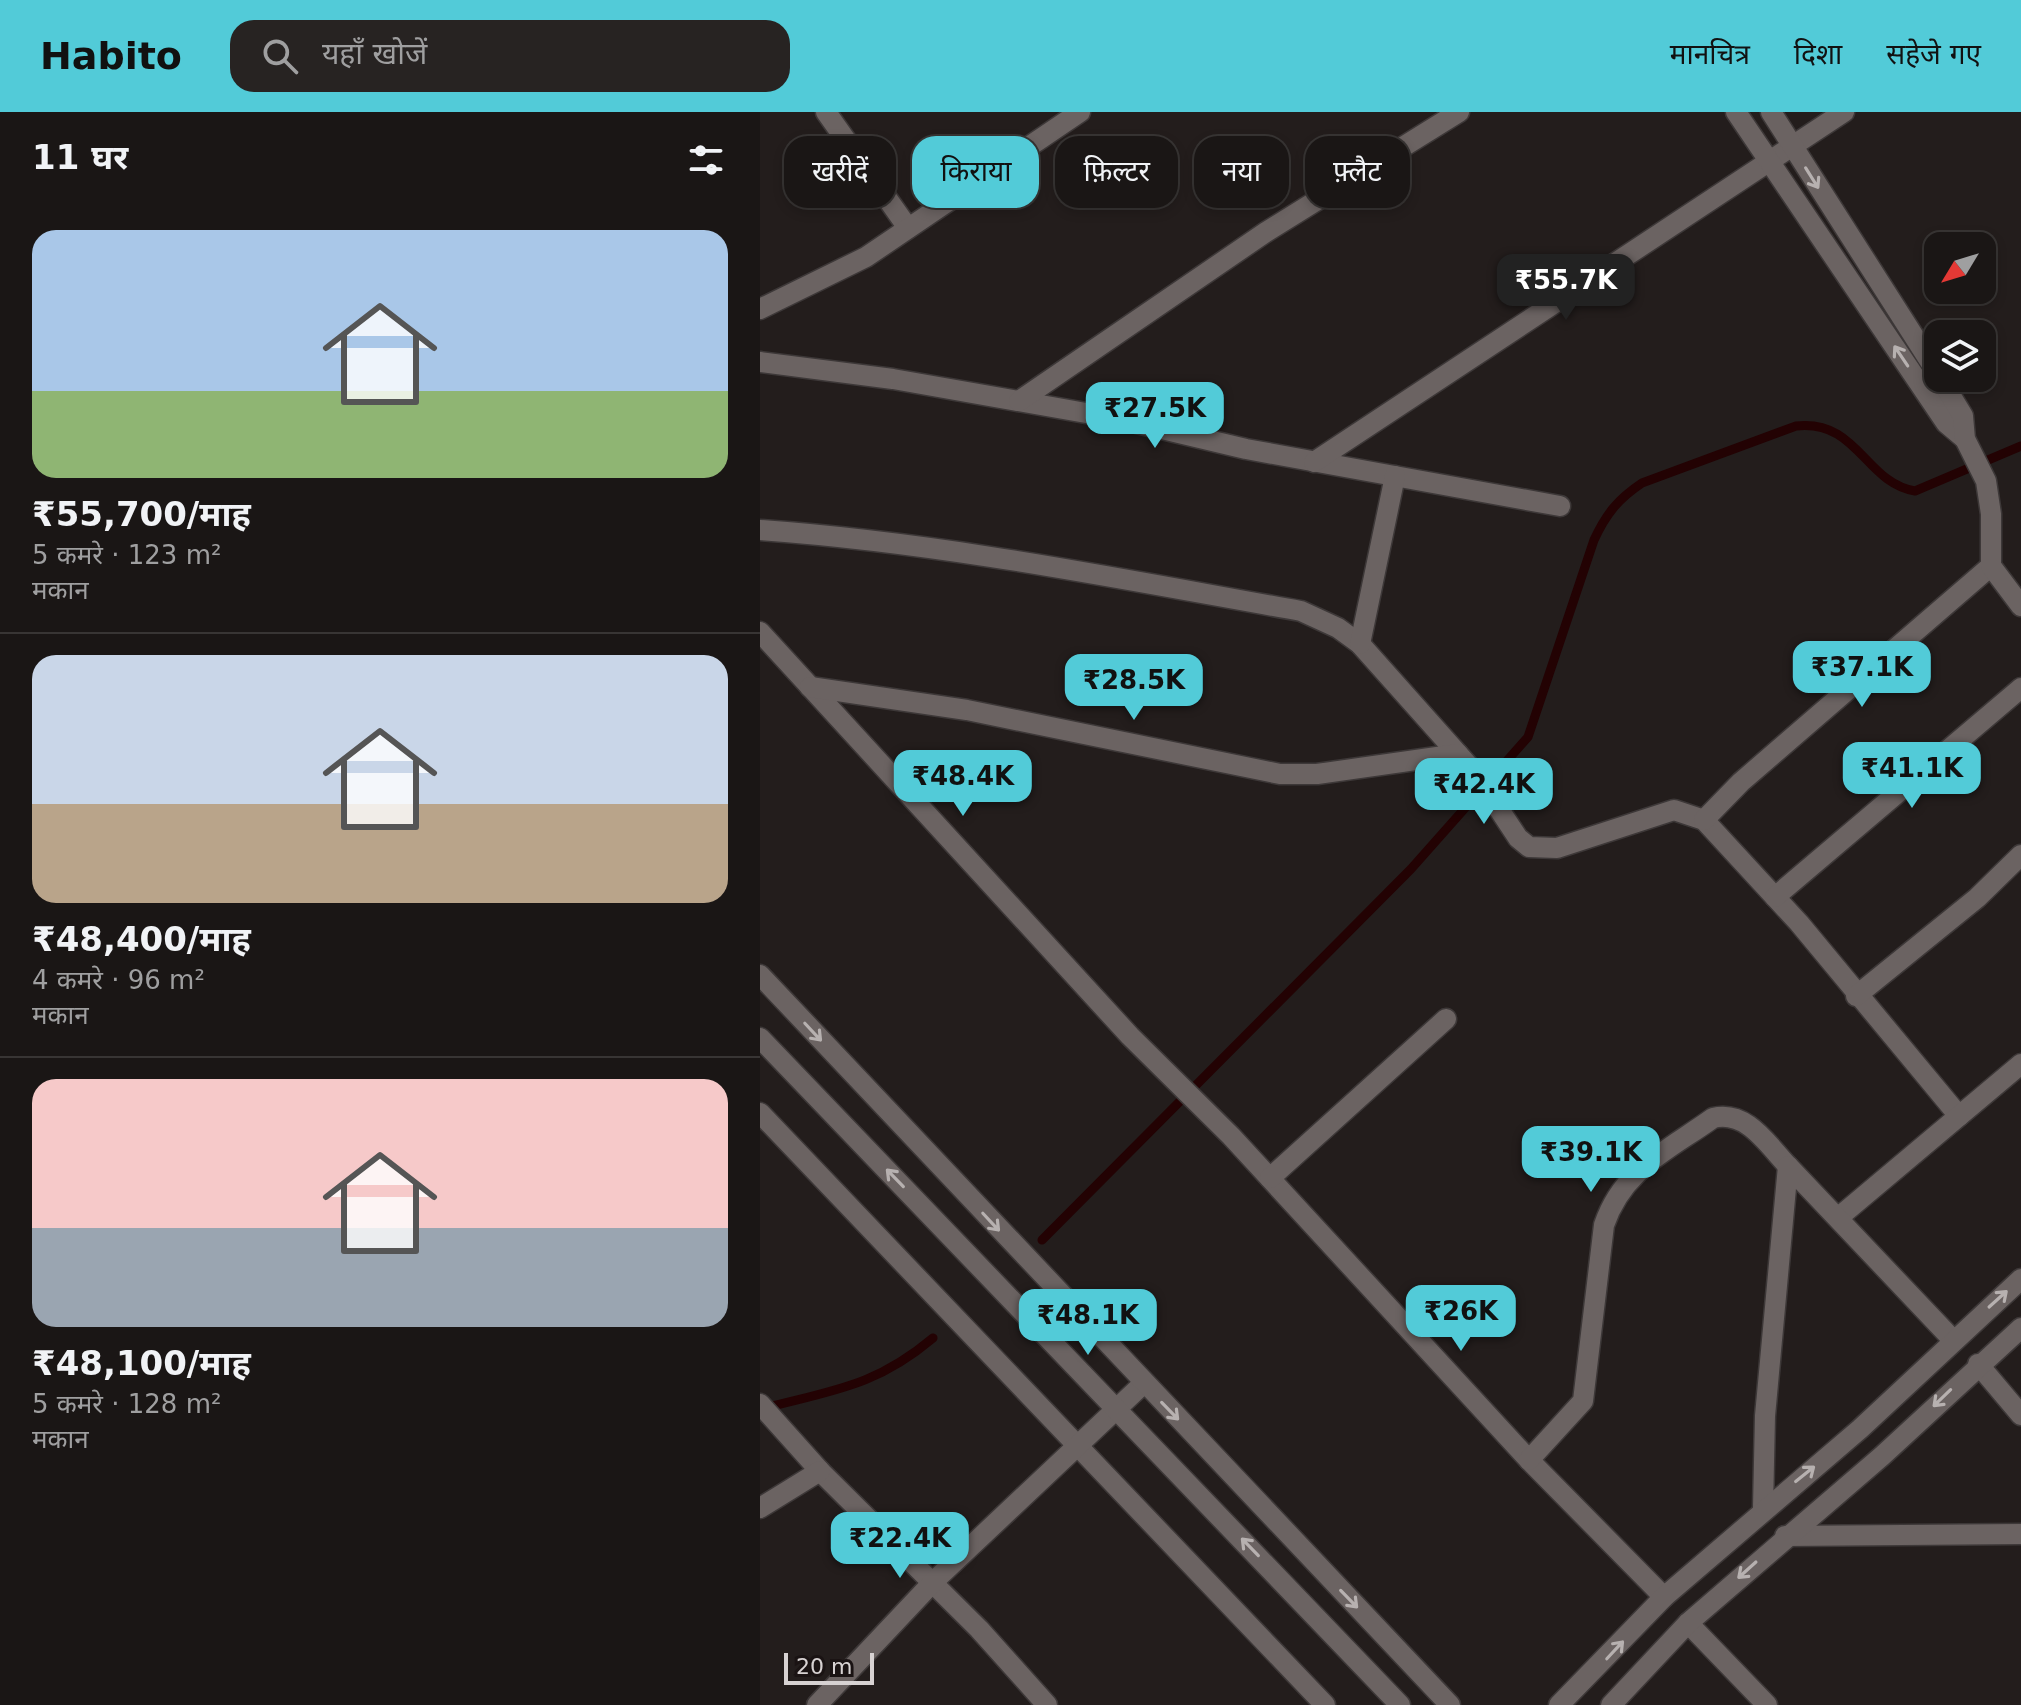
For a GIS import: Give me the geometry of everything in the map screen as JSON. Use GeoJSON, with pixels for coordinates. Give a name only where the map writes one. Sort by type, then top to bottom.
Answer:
{"type":"FeatureCollection","features":[{"type":"Feature","properties":{"kind":"street"},"geometry":{"type":"LineString","coordinates":[[826,112],[908,228]]}},
{"type":"Feature","properties":{"kind":"street"},"geometry":{"type":"LineString","coordinates":[[760,309],[866,257],[1080,112]]}},
{"type":"Feature","properties":{"kind":"street"},"geometry":{"type":"LineString","coordinates":[[1019,401],[1266,232],[1459,112]]}},
{"type":"Feature","properties":{"kind":"street"},"geometry":{"type":"LineString","coordinates":[[1736,112],[1946,423],[1969,445]]}},
{"type":"Feature","properties":{"kind":"street"},"geometry":{"type":"LineString","coordinates":[[1771,112],[1924,353]]}},
{"type":"Feature","properties":{"kind":"street"},"geometry":{"type":"LineString","coordinates":[[1314,462],[1844,112]]}},
{"type":"Feature","properties":{"kind":"street"},"geometry":{"type":"LineString","coordinates":[[760,385],[763,363],[893,379],[1019,401],[1314,462],[1560,506]]}},
{"type":"Feature","properties":{"kind":"street"},"geometry":{"type":"LineString","coordinates":[[1949,392],[1963,416],[1969,445],[1986,481],[1991,514],[1991,566],[2021,606]]}},
{"type":"Feature","properties":{"kind":"street"},"geometry":{"type":"LineString","coordinates":[[1360,644],[1395,476]]}},
{"type":"Feature","properties":{"kind":"street"},"geometry":{"type":"LineString","coordinates":[[760,530],[866,538],[993,555],[1301,611],[1338,628],[1360,644],[1475,773],[1518,838],[1529,847],[1557,848],[1674,810],[1704,820],[1775,897],[1959,1116]]}},
{"type":"Feature","properties":{"kind":"street"},"geometry":{"type":"LineString","coordinates":[[1704,820],[1741,782],[1991,566]]}},
{"type":"Feature","properties":{"kind":"street"},"geometry":{"type":"LineString","coordinates":[[760,632],[1130,1036],[1231,1136],[1529,1460],[1664,1597]]}},
{"type":"Feature","properties":{"kind":"street"},"geometry":{"type":"LineString","coordinates":[[810,687],[967,710],[1280,774],[1317,774],[1458,754]]}},
{"type":"Feature","properties":{"kind":"street"},"geometry":{"type":"LineString","coordinates":[[1775,897],[2021,688]]}},
{"type":"Feature","properties":{"kind":"street"},"geometry":{"type":"LineString","coordinates":[[1856,996],[1977,898],[2021,855]]}},
{"type":"Feature","properties":{"kind":"street"},"geometry":{"type":"LineString","coordinates":[[760,975],[1450,1705]]}},
{"type":"Feature","properties":{"kind":"street"},"geometry":{"type":"LineString","coordinates":[[1270,1178],[1446,1019]]}},
{"type":"Feature","properties":{"kind":"street"},"geometry":{"type":"LineString","coordinates":[[760,1038],[1400,1705]]}},
{"type":"Feature","properties":{"kind":"street"},"geometry":{"type":"LineString","coordinates":[[1839,1217],[2021,1064]]}},
{"type":"Feature","properties":{"kind":"street"},"geometry":{"type":"LineString","coordinates":[[760,1113],[1325,1705]]}},
{"type":"Feature","properties":{"kind":"street"},"geometry":{"type":"LineString","coordinates":[[1529,1460],[1583,1401],[1604,1225],[1612,1201],[1627,1179],[1713,1118],[1728,1115],[1744,1120],[1953,1340]]}},
{"type":"Feature","properties":{"kind":"street"},"geometry":{"type":"LineString","coordinates":[[1763,1508],[1765,1416],[1788,1166]]}},
{"type":"Feature","properties":{"kind":"street"},"geometry":{"type":"LineString","coordinates":[[1559,1705],[1664,1597],[1763,1508],[1860,1429],[2021,1279]]}},
{"type":"Feature","properties":{"kind":"street"},"geometry":{"type":"LineString","coordinates":[[1611,1705],[1688,1623],[1785,1536],[1882,1456],[1978,1364],[2021,1328]]}},
{"type":"Feature","properties":{"kind":"street"},"geometry":{"type":"LineString","coordinates":[[1978,1364],[2021,1415]]}},
{"type":"Feature","properties":{"kind":"street"},"geometry":{"type":"LineString","coordinates":[[817,1705],[933,1582],[1144,1383]]}},
{"type":"Feature","properties":{"kind":"street"},"geometry":{"type":"LineString","coordinates":[[760,1404],[820,1471],[933,1582],[1047,1705]]}},
{"type":"Feature","properties":{"kind":"street"},"geometry":{"type":"LineString","coordinates":[[760,1508],[820,1471]]}},
{"type":"Feature","properties":{"kind":"street"},"geometry":{"type":"LineString","coordinates":[[1785,1536],[2021,1534]]}},
{"type":"Feature","properties":{"kind":"street"},"geometry":{"type":"LineString","coordinates":[[1688,1623],[1767,1705]]}},
{"type":"Feature","properties":{"kind":"waterway"},"geometry":{"type":"LineString","coordinates":[[1042,1240],[1411,869],[1528,737],[1594,540],[1608,515],[1626,495],[1642,483],[1796,426],[1817,426],[1834,432],[1848,441],[1884,476],[1898,486],[1915,491],[2021,446]]}},
{"type":"Feature","properties":{"kind":"waterway"},"geometry":{"type":"LineString","coordinates":[[765,1408],[854,1384],[892,1367],[933,1338]]}}]}
